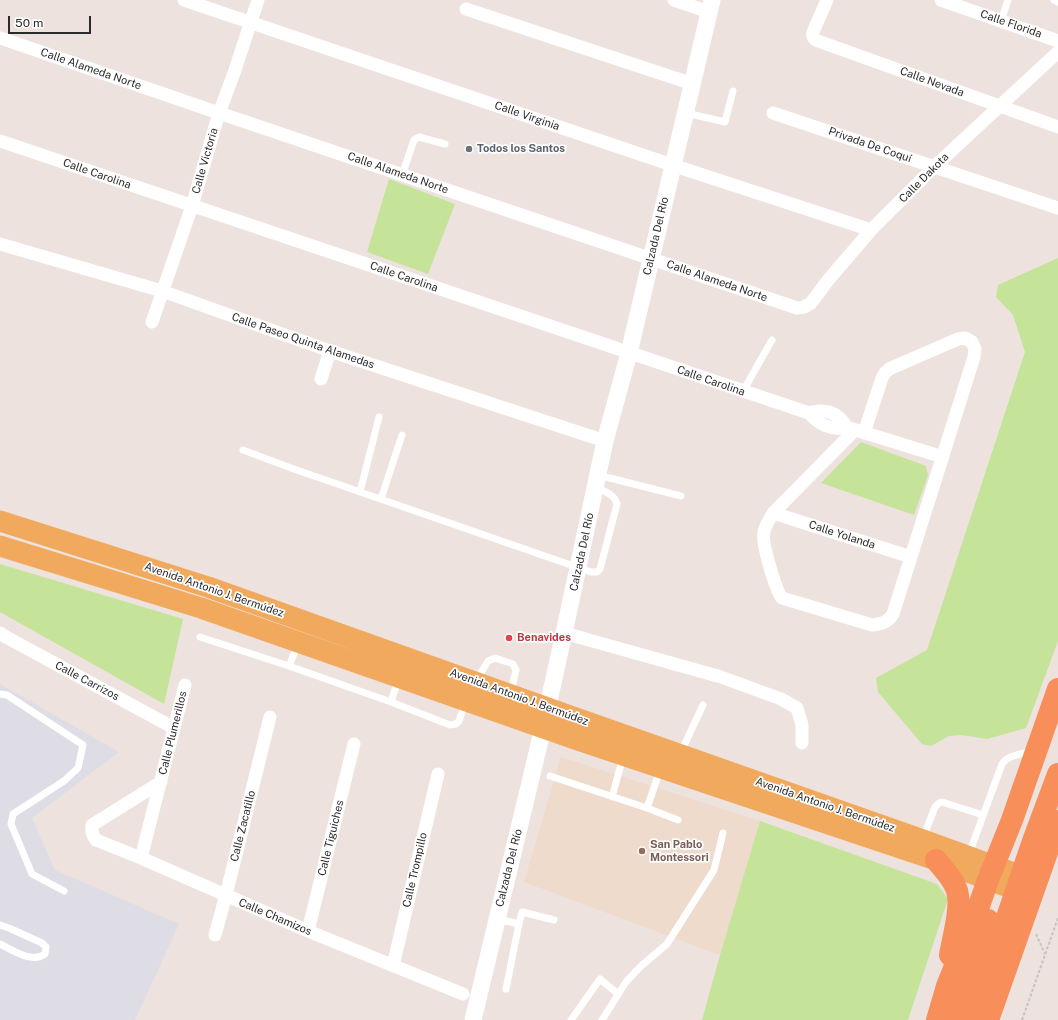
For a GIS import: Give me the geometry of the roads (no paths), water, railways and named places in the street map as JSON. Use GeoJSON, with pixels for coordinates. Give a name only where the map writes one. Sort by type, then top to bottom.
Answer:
{"type":"FeatureCollection","features":[{"type":"Feature","properties":{"kind":"highway"},"geometry":{"type":"LineString","coordinates":[[948,986],[995,927],[1034,888],[1028,836],[1036,750],[1058,689]]}},
{"type":"Feature","properties":{"kind":"highway"},"geometry":{"type":"LineString","coordinates":[[957,1020],[995,927],[1028,836],[1058,724]]}},
{"type":"Feature","properties":{"kind":"highway"},"geometry":{"type":"LineString","coordinates":[[1028,836],[1058,774]]}},
{"type":"Feature","properties":{"kind":"highway"},"geometry":{"type":"LineString","coordinates":[[988,1020],[995,927],[991,873],[1028,836],[1058,821]]}},
{"type":"Feature","properties":{"kind":"highway"},"geometry":{"type":"LineString","coordinates":[[936,860],[950,877],[956,887],[959,898],[959,908],[948,965],[948,986],[937,1020]]}},
{"type":"Feature","properties":{"kind":"highway"},"geometry":{"type":"LineString","coordinates":[[972,1020],[995,927]]}},
{"type":"Feature","properties":{"kind":"main road","name":"Avenida Antonio J. Bermúdez"},"geometry":{"type":"LineString","coordinates":[[0,521],[208,587],[923,840],[968,856],[991,873]]}},
{"type":"Feature","properties":{"kind":"main road","name":"Avenida Antonio J. Bermúdez"},"geometry":{"type":"LineString","coordinates":[[0,546],[201,608],[623,756],[936,860],[991,873],[1034,888]]}},
{"type":"Feature","properties":{"kind":"street","name":"Calle Virginia"},"geometry":{"type":"LineString","coordinates":[[184,0],[672,165],[871,230]]}},
{"type":"Feature","properties":{"kind":"street","name":"Calle Victoria"},"geometry":{"type":"LineString","coordinates":[[152,322],[192,206],[219,113],[258,0]]}},
{"type":"Feature","properties":{"kind":"street"},"geometry":{"type":"LineString","coordinates":[[674,0],[710,6]]}},
{"type":"Feature","properties":{"kind":"street","name":"Calle Nevada"},"geometry":{"type":"LineString","coordinates":[[827,0],[813,32],[812,36],[814,39],[1058,126]]}},
{"type":"Feature","properties":{"kind":"street","name":"Calle Florida"},"geometry":{"type":"LineString","coordinates":[[942,0],[1058,41]]}},
{"type":"Feature","properties":{"kind":"street","name":"Calzada Del Río"},"geometry":{"type":"LineString","coordinates":[[473,1020],[548,708],[605,441],[629,353],[710,6]]}},
{"type":"Feature","properties":{"kind":"street"},"geometry":{"type":"LineString","coordinates":[[466,9],[693,84]]}},
{"type":"Feature","properties":{"kind":"street","name":"Calle Alameda Norte"},"geometry":{"type":"LineString","coordinates":[[0,38],[797,308]]}},
{"type":"Feature","properties":{"kind":"street","name":"Calle Dakota"},"geometry":{"type":"LineString","coordinates":[[797,308],[811,303],[829,279],[871,230],[934,167],[1058,52]]}},
{"type":"Feature","properties":{"kind":"street","name":"Privada De Coquí"},"geometry":{"type":"LineString","coordinates":[[773,113],[1058,208]]}},
{"type":"Feature","properties":{"kind":"street","name":"Calle Carolina"},"geometry":{"type":"LineString","coordinates":[[0,141],[808,413],[820,410],[832,413],[855,430],[943,458]]}},
{"type":"Feature","properties":{"kind":"street","name":"Calle Paseo Quinta Alamedas"},"geometry":{"type":"LineString","coordinates":[[0,244],[162,291],[330,351],[605,441]]}},
{"type":"Feature","properties":{"kind":"street"},"geometry":{"type":"LineString","coordinates":[[965,338],[972,342],[975,354],[943,458],[893,614],[889,620],[877,625],[869,624],[785,600],[780,596],[763,541],[763,533],[773,513],[855,430],[882,378],[889,369],[958,339],[965,338]]}},
{"type":"Feature","properties":{"kind":"street"},"geometry":{"type":"LineString","coordinates":[[321,379],[330,351]]}},
{"type":"Feature","properties":{"kind":"street","name":"Calle Yolanda"},"geometry":{"type":"LineString","coordinates":[[773,513],[911,557]]}},
{"type":"Feature","properties":{"kind":"street","name":"Calle Carrizos"},"geometry":{"type":"LineString","coordinates":[[0,633],[174,728]]}},
{"type":"Feature","properties":{"kind":"street"},"geometry":{"type":"LineString","coordinates":[[564,633],[721,677],[782,699],[797,708],[802,725],[802,743]]}},
{"type":"Feature","properties":{"kind":"street","name":"Calle Plumerillos"},"geometry":{"type":"LineString","coordinates":[[142,858],[185,685]]}},
{"type":"Feature","properties":{"kind":"street","name":"Calle Zacatillo"},"geometry":{"type":"LineString","coordinates":[[215,935],[270,717]]}},
{"type":"Feature","properties":{"kind":"street","name":"Calle Tiguiches"},"geometry":{"type":"LineString","coordinates":[[308,931],[354,744]]}},
{"type":"Feature","properties":{"kind":"street","name":"Calle Trompillo"},"geometry":{"type":"LineString","coordinates":[[393,966],[438,774]]}},
{"type":"Feature","properties":{"kind":"street","name":"Calle Plumerillos"},"geometry":{"type":"LineString","coordinates":[[92,833],[92,825],[161,782]]}},
{"type":"Feature","properties":{"kind":"street","name":"Calle Chamizos"},"geometry":{"type":"LineString","coordinates":[[92,833],[96,840],[142,858],[308,931],[463,994]]}},
{"type":"Feature","properties":{"kind":"lane"},"geometry":{"type":"LineString","coordinates":[[1002,21],[1008,0]]}},
{"type":"Feature","properties":{"kind":"lane"},"geometry":{"type":"LineString","coordinates":[[1054,0],[1058,2]]}},
{"type":"Feature","properties":{"kind":"lane"},"geometry":{"type":"LineString","coordinates":[[685,113],[725,122],[733,91]]}},
{"type":"Feature","properties":{"kind":"lane"},"geometry":{"type":"LineString","coordinates":[[402,174],[414,140],[419,137],[445,144]]}},
{"type":"Feature","properties":{"kind":"lane"},"geometry":{"type":"LineString","coordinates":[[743,391],[772,340]]}},
{"type":"Feature","properties":{"kind":"lane"},"geometry":{"type":"LineString","coordinates":[[360,492],[380,417]]}},
{"type":"Feature","properties":{"kind":"lane"},"geometry":{"type":"LineString","coordinates":[[381,499],[402,435]]}},
{"type":"Feature","properties":{"kind":"lane"},"geometry":{"type":"LineString","coordinates":[[243,450],[591,572],[597,572],[600,569],[617,504],[614,497],[602,490],[597,481]]}},
{"type":"Feature","properties":{"kind":"lane"},"geometry":{"type":"LineString","coordinates":[[597,481],[681,496]]}},
{"type":"Feature","properties":{"kind":"lane"},"geometry":{"type":"LineString","coordinates":[[200,637],[289,666],[391,702],[450,725],[459,722],[465,701]]}},
{"type":"Feature","properties":{"kind":"lane"},"geometry":{"type":"LineString","coordinates":[[289,666],[299,643]]}},
{"type":"Feature","properties":{"kind":"lane"},"geometry":{"type":"LineString","coordinates":[[476,682],[488,662],[494,658],[513,664],[516,670],[511,694]]}},
{"type":"Feature","properties":{"kind":"lane"},"geometry":{"type":"LineString","coordinates":[[391,702],[399,678]]}},
{"type":"Feature","properties":{"kind":"lane"},"geometry":{"type":"LineString","coordinates":[[0,694],[7,695],[83,745],[78,768],[64,781],[13,814],[11,824],[32,874],[64,891]]}},
{"type":"Feature","properties":{"kind":"lane"},"geometry":{"type":"LineString","coordinates":[[680,754],[703,705]]}},
{"type":"Feature","properties":{"kind":"lane"},"geometry":{"type":"LineString","coordinates":[[968,856],[1004,760],[1036,750]]}},
{"type":"Feature","properties":{"kind":"lane"},"geometry":{"type":"LineString","coordinates":[[612,797],[623,756]]}},
{"type":"Feature","properties":{"kind":"lane"},"geometry":{"type":"LineString","coordinates":[[647,808],[660,768]]}},
{"type":"Feature","properties":{"kind":"lane"},"geometry":{"type":"LineString","coordinates":[[550,776],[647,808],[678,820]]}},
{"type":"Feature","properties":{"kind":"lane"},"geometry":{"type":"LineString","coordinates":[[923,840],[935,807],[939,803],[942,802],[983,815]]}},
{"type":"Feature","properties":{"kind":"lane"},"geometry":{"type":"LineString","coordinates":[[602,1020],[626,982],[640,967],[667,944],[714,870],[723,833]]}},
{"type":"Feature","properties":{"kind":"lane"},"geometry":{"type":"LineString","coordinates":[[506,989],[522,912],[554,920]]}},
{"type":"Feature","properties":{"kind":"lane"},"geometry":{"type":"LineString","coordinates":[[497,919],[519,924]]}},
{"type":"Feature","properties":{"kind":"lane"},"geometry":{"type":"LineString","coordinates":[[0,925],[42,943],[46,947],[45,954],[38,958],[30,958],[0,944]]}},
{"type":"Feature","properties":{"kind":"lane"},"geometry":{"type":"LineString","coordinates":[[571,1020],[600,978],[618,994]]}},
{"type":"Feature","properties":{"kind":"place","name":"Todos los Santos"},"geometry":{"type":"Point","coordinates":[469,149]}},
{"type":"Feature","properties":{"kind":"place","name":"Benavides"},"geometry":{"type":"Point","coordinates":[509,638]}},
{"type":"Feature","properties":{"kind":"place","name":"San Pablo Montessori"},"geometry":{"type":"Point","coordinates":[642,851]}}]}
